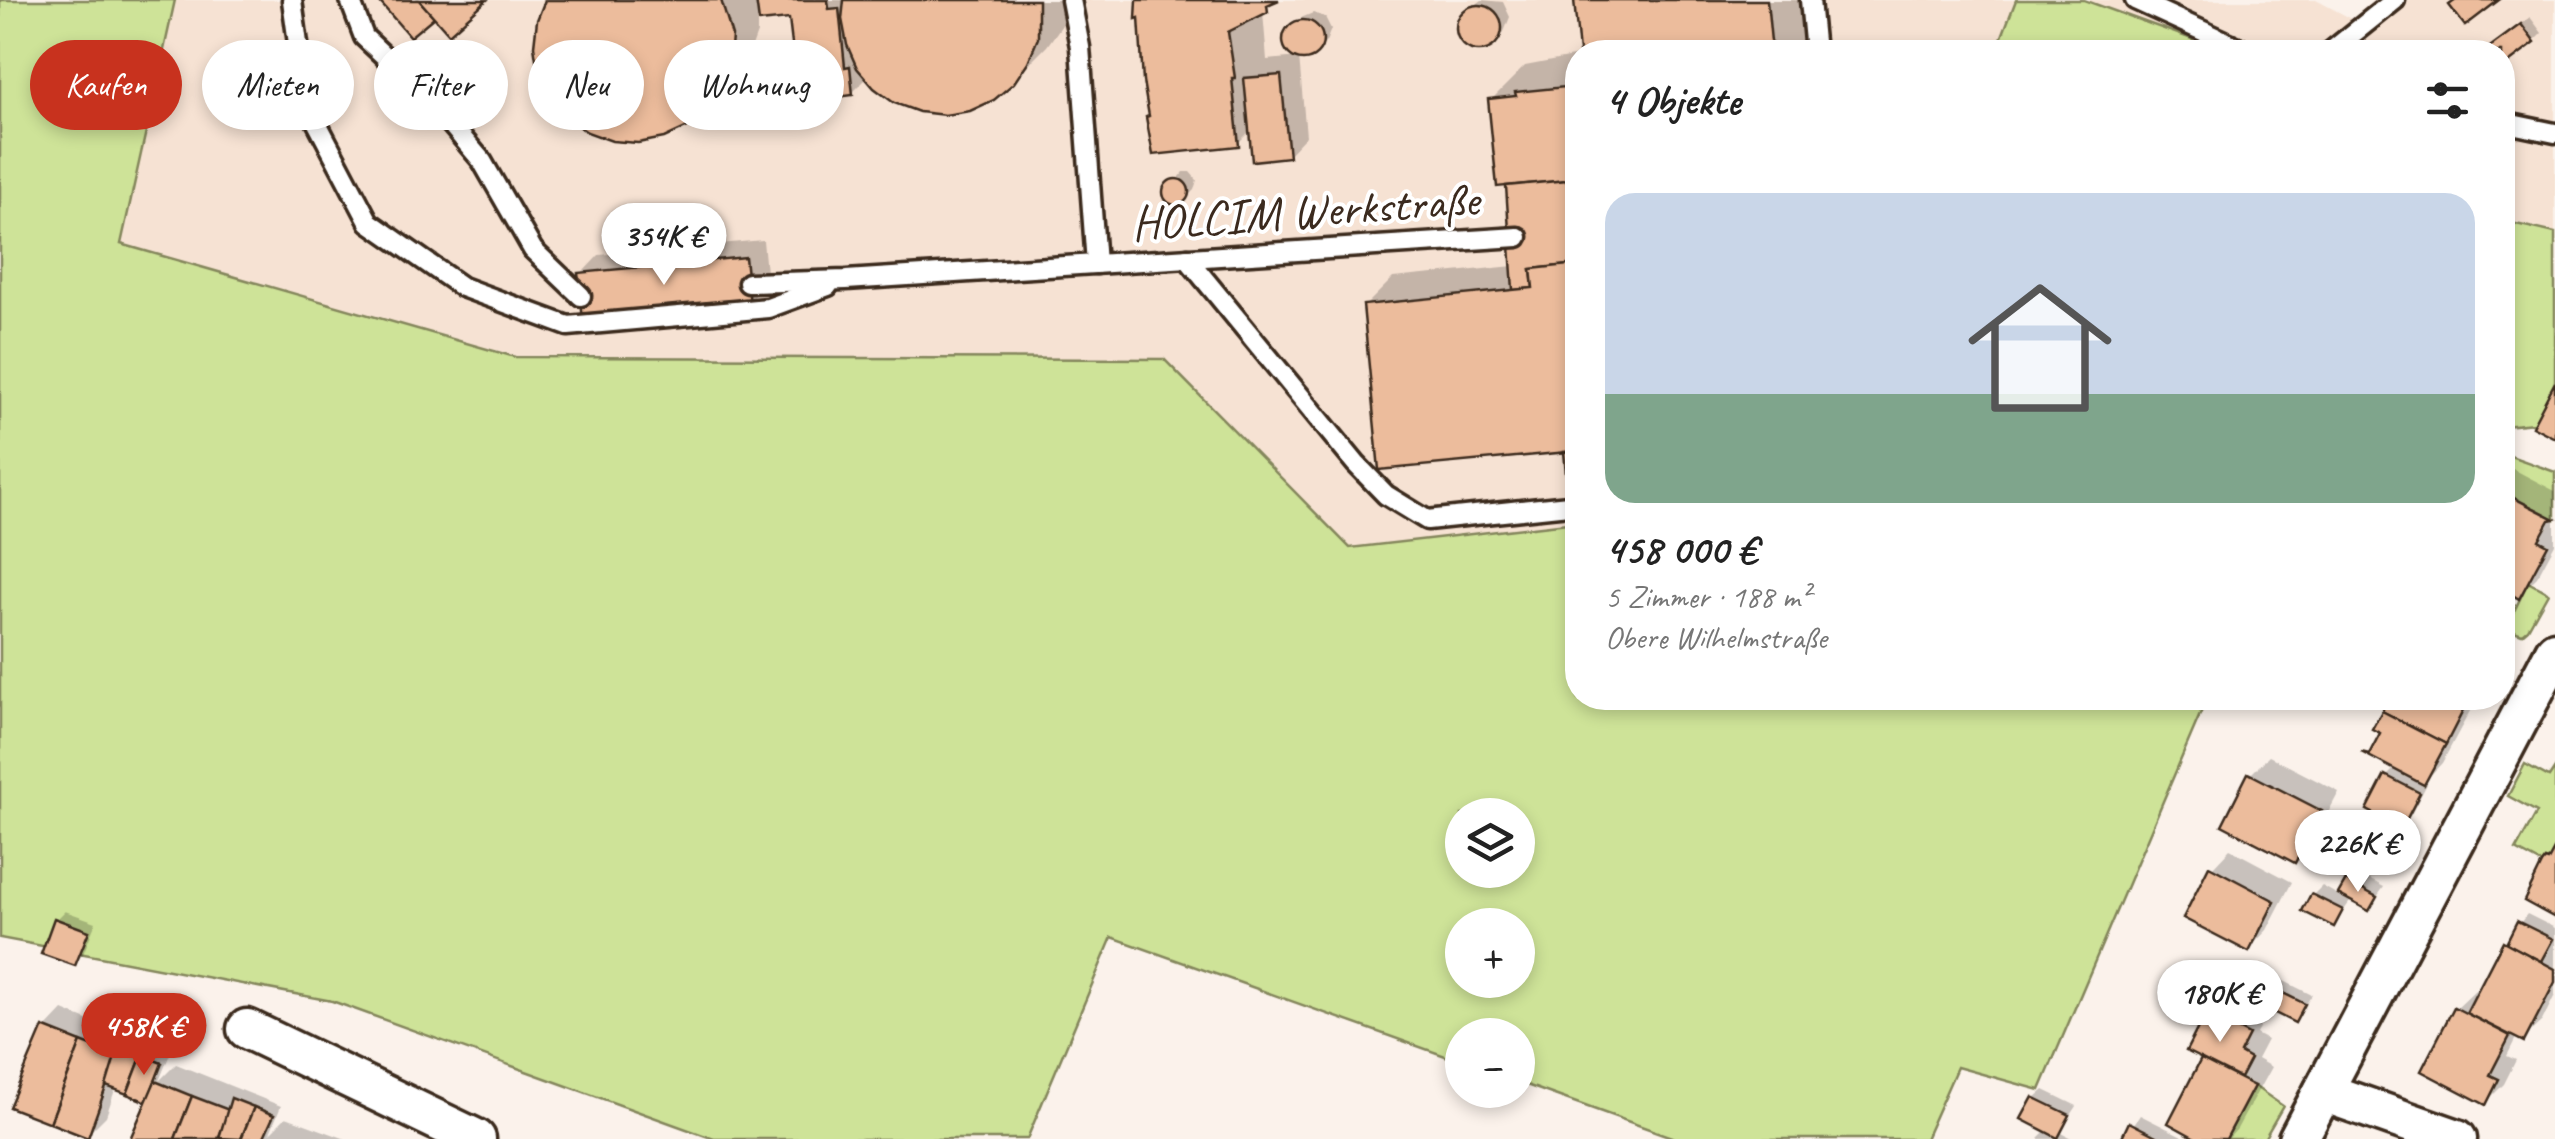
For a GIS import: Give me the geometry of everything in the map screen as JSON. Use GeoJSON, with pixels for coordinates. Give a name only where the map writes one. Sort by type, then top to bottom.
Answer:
{"type":"FeatureCollection","features":[{"type":"Feature","properties":{"kind":"street"},"geometry":{"type":"LineString","coordinates":[[2298,1139],[2555,651]]}},
{"type":"Feature","properties":{"kind":"street"},"geometry":{"type":"LineString","coordinates":[[246,1029],[436,1130],[476,1139]]}},
{"type":"Feature","properties":{"kind":"street"},"geometry":{"type":"LineString","coordinates":[[2323,1092],[2458,1139]]}},
{"type":"Feature","properties":{"kind":"lane"},"geometry":{"type":"LineString","coordinates":[[292,0],[306,102],[369,222],[462,287],[568,326],[768,308],[846,280]]}},
{"type":"Feature","properties":{"kind":"lane"},"geometry":{"type":"LineString","coordinates":[[350,0],[364,37],[426,96],[482,160],[533,250],[580,296]]}},
{"type":"Feature","properties":{"kind":"lane","name":"HOLCIM Werkstraße"},"geometry":{"type":"LineString","coordinates":[[1071,0],[1080,47],[1096,264]]}},
{"type":"Feature","properties":{"kind":"lane"},"geometry":{"type":"LineString","coordinates":[[1810,0],[1814,40]]}},
{"type":"Feature","properties":{"kind":"lane"},"geometry":{"type":"LineString","coordinates":[[2136,0],[2223,40]]}},
{"type":"Feature","properties":{"kind":"lane"},"geometry":{"type":"LineString","coordinates":[[2345,40],[2395,0]]}},
{"type":"Feature","properties":{"kind":"lane"},"geometry":{"type":"LineString","coordinates":[[2515,125],[2555,133]]}},
{"type":"Feature","properties":{"kind":"lane","name":"HOLCIM Werkstraße"},"geometry":{"type":"LineString","coordinates":[[748,283],[1518,236]]}},
{"type":"Feature","properties":{"kind":"lane"},"geometry":{"type":"LineString","coordinates":[[1187,258],[1356,464],[1386,495],[1428,520],[1565,505]]}},
{"type":"Feature","properties":{"kind":"shaded area"},"geometry":{"type":"Polygon","coordinates":[[[175,0],[2316,0],[2352,19],[2374,0],[2555,0],[2555,233],[2515,224],[2515,40],[1565,40],[1565,523],[1350,548],[1164,359],[515,357],[121,244],[146,130],[182,130],[182,40],[166,40],[175,0]]]}},
{"type":"Feature","properties":{"kind":"green space"},"geometry":{"type":"Polygon","coordinates":[[[0,0],[175,0],[166,40],[30,40],[30,130],[146,130],[121,244],[515,357],[1164,359],[1350,548],[1565,523],[1565,710],[2202,710],[2040,1090],[1957,1067],[1925,1139],[1677,1139],[1535,1088],[1535,1018],[1445,1018],[1445,1056],[1112,937],[1027,1139],[714,1139],[332,1001],[0,938],[0,0]]]}},
{"type":"Feature","properties":{"kind":"green space"},"geometry":{"type":"Polygon","coordinates":[[[2016,0],[2084,0],[2192,40],[2001,40],[2016,0]]]}},
{"type":"Feature","properties":{"kind":"green space"},"geometry":{"type":"Polygon","coordinates":[[[2515,224],[2555,233],[2555,387],[2534,423],[2515,425],[2515,224]]]}},
{"type":"Feature","properties":{"kind":"green space"},"geometry":{"type":"Polygon","coordinates":[[[2515,458],[2555,472],[2555,519],[2515,498],[2515,458]]]}},
{"type":"Feature","properties":{"kind":"green space"},"geometry":{"type":"Polygon","coordinates":[[[2528,582],[2548,593],[2522,634],[2515,631],[2515,609],[2528,582]]]}},
{"type":"Feature","properties":{"kind":"green space"},"geometry":{"type":"Polygon","coordinates":[[[2525,764],[2549,777],[2555,768],[2555,848],[2542,864],[2516,850],[2537,812],[2508,796],[2525,764]]]}},
{"type":"Feature","properties":{"kind":"green space"},"geometry":{"type":"Polygon","coordinates":[[[2254,1086],[2283,1106],[2264,1139],[2226,1139],[2254,1086]]]}},
{"type":"Feature","properties":{"kind":"building"},"geometry":{"type":"Polygon","coordinates":[[[378,0],[419,0],[434,17],[410,37],[378,0]]]}},
{"type":"Feature","properties":{"kind":"building"},"geometry":{"type":"Polygon","coordinates":[[[419,0],[487,0],[449,34],[419,0]]]}},
{"type":"Feature","properties":{"kind":"building"},"geometry":{"type":"Polygon","coordinates":[[[545,0],[721,0],[732,40],[664,40],[664,130],[681,130],[638,143],[612,141],[584,130],[644,130],[644,40],[535,40],[545,0]]]}},
{"type":"Feature","properties":{"kind":"building"},"geometry":{"type":"Polygon","coordinates":[[[756,0],[828,0],[829,9],[839,8],[842,40],[792,40],[789,19],[759,22],[756,0]]]}},
{"type":"Feature","properties":{"kind":"building"},"geometry":{"type":"Polygon","coordinates":[[[844,0],[1038,0],[1038,38],[1014,83],[994,100],[970,111],[945,115],[919,112],[894,103],[857,68],[842,19],[844,0]]]}},
{"type":"Feature","properties":{"kind":"building"},"geometry":{"type":"Polygon","coordinates":[[[1137,0],[1279,0],[1267,5],[1268,12],[1228,32],[1239,146],[1153,155],[1146,117],[1149,116],[1137,0]]]}},
{"type":"Feature","properties":{"kind":"building"},"geometry":{"type":"Polygon","coordinates":[[[1574,0],[1767,0],[1771,40],[1578,40],[1574,0]]]}},
{"type":"Feature","properties":{"kind":"building"},"geometry":{"type":"Polygon","coordinates":[[[2456,0],[2499,0],[2465,26],[2449,5],[2456,0]]]}},
{"type":"Feature","properties":{"kind":"building"},"geometry":{"type":"Polygon","coordinates":[[[1479,5],[1495,12],[1502,28],[1495,44],[1479,51],[1463,44],[1456,28],[1463,12],[1479,5]]]}},
{"type":"Feature","properties":{"kind":"building"},"geometry":{"type":"Polygon","coordinates":[[[1303,20],[1317,26],[1323,40],[1317,54],[1303,60],[1289,54],[1283,40],[1289,26],[1303,20]]]}},
{"type":"Feature","properties":{"kind":"building"},"geometry":{"type":"Polygon","coordinates":[[[2521,24],[2535,43],[2515,58],[2515,40],[2499,40],[2521,24]]]}},
{"type":"Feature","properties":{"kind":"building"},"geometry":{"type":"Polygon","coordinates":[[[844,57],[845,67],[850,66],[853,95],[844,96],[844,57]]]}},
{"type":"Feature","properties":{"kind":"building"},"geometry":{"type":"Polygon","coordinates":[[[1281,75],[1289,157],[1252,161],[1244,78],[1281,75]]]}},
{"type":"Feature","properties":{"kind":"building"},"geometry":{"type":"Polygon","coordinates":[[[1565,87],[1565,180],[1497,187],[1488,99],[1516,96],[1515,92],[1565,87]]]}},
{"type":"Feature","properties":{"kind":"building"},"geometry":{"type":"Polygon","coordinates":[[[1176,179],[1185,183],[1189,192],[1185,201],[1176,205],[1167,201],[1163,192],[1167,183],[1176,179]]]}},
{"type":"Feature","properties":{"kind":"building"},"geometry":{"type":"Polygon","coordinates":[[[1565,180],[1565,265],[1531,269],[1533,288],[1513,290],[1506,186],[1565,180]]]}},
{"type":"Feature","properties":{"kind":"building"},"geometry":{"type":"Polygon","coordinates":[[[745,257],[750,304],[583,320],[578,273],[745,257]]]}},
{"type":"Feature","properties":{"kind":"building"},"geometry":{"type":"Polygon","coordinates":[[[1565,265],[1565,452],[1379,470],[1363,305],[1533,288],[1531,269],[1565,265]]]}},
{"type":"Feature","properties":{"kind":"building"},"geometry":{"type":"Polygon","coordinates":[[[2555,382],[2555,438],[2532,426],[2555,382]]]}},
{"type":"Feature","properties":{"kind":"building"},"geometry":{"type":"Polygon","coordinates":[[[2515,499],[2555,519],[2550,520],[2539,540],[2548,545],[2519,599],[2515,596],[2515,499]]]}},
{"type":"Feature","properties":{"kind":"building"},"geometry":{"type":"Polygon","coordinates":[[[2383,710],[2463,710],[2446,744],[2383,710]]]}},
{"type":"Feature","properties":{"kind":"building"},"geometry":{"type":"Polygon","coordinates":[[[2382,711],[2446,744],[2424,785],[2361,752],[2369,754],[2380,733],[2372,729],[2382,711]]]}},
{"type":"Feature","properties":{"kind":"building"},"geometry":{"type":"Polygon","coordinates":[[[2248,773],[2322,811],[2295,863],[2222,825],[2248,773]]]}},
{"type":"Feature","properties":{"kind":"building"},"geometry":{"type":"Polygon","coordinates":[[[2385,775],[2420,793],[2402,828],[2367,810],[2385,775]]]}},
{"type":"Feature","properties":{"kind":"building"},"geometry":{"type":"Polygon","coordinates":[[[2555,848],[2555,918],[2524,901],[2542,864],[2555,848]]]}},
{"type":"Feature","properties":{"kind":"building"},"geometry":{"type":"Polygon","coordinates":[[[2209,866],[2275,901],[2249,952],[2183,918],[2209,866]]]}},
{"type":"Feature","properties":{"kind":"building"},"geometry":{"type":"Polygon","coordinates":[[[2346,880],[2377,897],[2369,911],[2338,894],[2346,880]]]}},
{"type":"Feature","properties":{"kind":"building"},"geometry":{"type":"Polygon","coordinates":[[[2311,894],[2343,910],[2334,927],[2302,911],[2311,894]]]}},
{"type":"Feature","properties":{"kind":"building"},"geometry":{"type":"Polygon","coordinates":[[[54,918],[89,931],[75,966],[41,954],[54,918]]]}},
{"type":"Feature","properties":{"kind":"building"},"geometry":{"type":"Polygon","coordinates":[[[2517,921],[2553,939],[2541,961],[2506,943],[2517,921]]]}},
{"type":"Feature","properties":{"kind":"building"},"geometry":{"type":"Polygon","coordinates":[[[2503,941],[2555,969],[2555,982],[2524,1042],[2466,1013],[2503,941]]]}},
{"type":"Feature","properties":{"kind":"building"},"geometry":{"type":"Polygon","coordinates":[[[2271,987],[2305,1004],[2295,1023],[2261,1006],[2271,987]]]}},
{"type":"Feature","properties":{"kind":"building"},"geometry":{"type":"Polygon","coordinates":[[[2454,1007],[2510,1036],[2490,1075],[2499,1079],[2486,1105],[2421,1071],[2454,1007]]]}},
{"type":"Feature","properties":{"kind":"building"},"geometry":{"type":"Polygon","coordinates":[[[2206,1012],[2249,1035],[2240,1053],[2250,1059],[2240,1078],[2186,1051],[2206,1012]]]}},
{"type":"Feature","properties":{"kind":"building"},"geometry":{"type":"Polygon","coordinates":[[[43,1027],[81,1042],[50,1123],[9,1107],[43,1027]]]}},
{"type":"Feature","properties":{"kind":"building"},"geometry":{"type":"Polygon","coordinates":[[[81,1042],[117,1056],[88,1138],[50,1123],[81,1042]]]}},
{"type":"Feature","properties":{"kind":"building"},"geometry":{"type":"Polygon","coordinates":[[[118,1047],[142,1055],[127,1094],[106,1086],[118,1047]]]}},
{"type":"Feature","properties":{"kind":"building"},"geometry":{"type":"Polygon","coordinates":[[[142,1055],[162,1063],[147,1102],[127,1094],[142,1055]]]}},
{"type":"Feature","properties":{"kind":"building"},"geometry":{"type":"Polygon","coordinates":[[[2201,1059],[2254,1086],[2226,1139],[2197,1139],[2168,1123],[2201,1059]]]}},
{"type":"Feature","properties":{"kind":"building"},"geometry":{"type":"Polygon","coordinates":[[[155,1081],[192,1096],[175,1139],[130,1139],[155,1081]]]}},
{"type":"Feature","properties":{"kind":"building"},"geometry":{"type":"Polygon","coordinates":[[[192,1096],[229,1110],[218,1139],[175,1139],[192,1096]]]}},
{"type":"Feature","properties":{"kind":"building"},"geometry":{"type":"Polygon","coordinates":[[[2033,1097],[2070,1115],[2058,1138],[2021,1119],[2033,1097]]]}},
{"type":"Feature","properties":{"kind":"building"},"geometry":{"type":"Polygon","coordinates":[[[231,1098],[254,1107],[241,1139],[219,1138],[231,1098]]]}},
{"type":"Feature","properties":{"kind":"building"},"geometry":{"type":"Polygon","coordinates":[[[254,1107],[274,1115],[263,1139],[241,1139],[254,1107]]]}},
{"type":"Feature","properties":{"kind":"building"},"geometry":{"type":"Polygon","coordinates":[[[2129,1122],[2162,1139],[2121,1139],[2129,1122]]]}}]}
